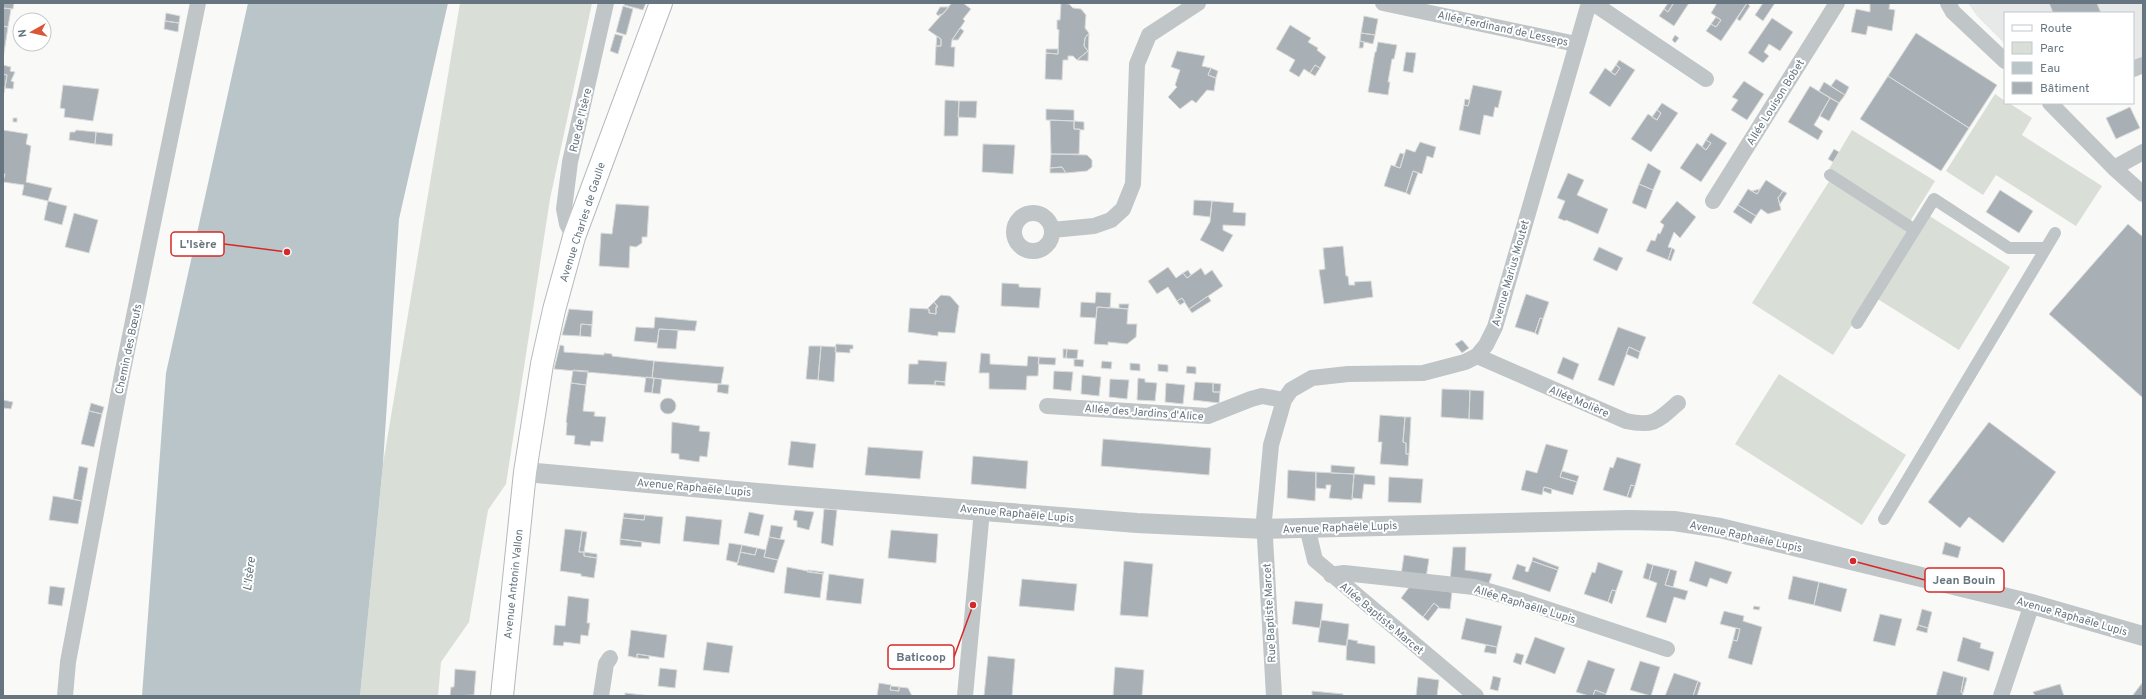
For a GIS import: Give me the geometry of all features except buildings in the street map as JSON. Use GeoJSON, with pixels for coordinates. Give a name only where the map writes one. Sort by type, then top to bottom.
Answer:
{"type":"FeatureCollection","features":[{"type":"Feature","properties":{"kind":"main road","name":"Avenue Charles de Gaulle"},"geometry":{"type":"LineString","coordinates":[[525,472],[542,364],[554,310],[574,237],[661,3]]}},
{"type":"Feature","properties":{"kind":"main road","name":"Avenue Antonin Vallon"},"geometry":{"type":"LineString","coordinates":[[502,696],[525,472]]}},
{"type":"Feature","properties":{"kind":"street","name":"Chemin des Bœufs"},"geometry":{"type":"LineString","coordinates":[[65,696],[68,662],[121,381],[198,3]]}},
{"type":"Feature","properties":{"kind":"street","name":"Rue de l'Isère"},"geometry":{"type":"LineString","coordinates":[[574,237],[567,224],[564,208],[570,162],[606,3]]}},
{"type":"Feature","properties":{"kind":"street"},"geometry":{"type":"LineString","coordinates":[[1052,230],[1094,226],[1111,220],[1123,209],[1133,184],[1138,64],[1149,35],[1198,3]]}},
{"type":"Feature","properties":{"kind":"street","name":"Allée Ferdinand de Lesseps"},"geometry":{"type":"LineString","coordinates":[[1382,3],[1576,44]]}},
{"type":"Feature","properties":{"kind":"street","name":"Avenue Marius Moutet"},"geometry":{"type":"LineString","coordinates":[[1477,356],[1486,345],[1495,327],[1588,3]]}},
{"type":"Feature","properties":{"kind":"street"},"geometry":{"type":"LineString","coordinates":[[1593,3],[1706,79]]}},
{"type":"Feature","properties":{"kind":"street","name":"Allée Louison Bobet"},"geometry":{"type":"LineString","coordinates":[[1713,201],[1837,3]]}},
{"type":"Feature","properties":{"kind":"street"},"geometry":{"type":"LineString","coordinates":[[1948,3],[1953,12],[2004,60]]}},
{"type":"Feature","properties":{"kind":"street"},"geometry":{"type":"LineString","coordinates":[[2054,104],[2114,168],[2143,194]]}},
{"type":"Feature","properties":{"kind":"street"},"geometry":{"type":"LineString","coordinates":[[2114,168],[2143,152]]}},
{"type":"Feature","properties":{"kind":"street"},"geometry":{"type":"LineString","coordinates":[[1830,176],[1915,230]]}},
{"type":"Feature","properties":{"kind":"street"},"geometry":{"type":"LineString","coordinates":[[1858,323],[1934,199],[2009,248],[2046,248]]}},
{"type":"Feature","properties":{"kind":"street"},"geometry":{"type":"LineString","coordinates":[[1884,519],[2055,233]]}},
{"type":"Feature","properties":{"kind":"street"},"geometry":{"type":"LineString","coordinates":[[1264,529],[1271,445],[1284,400],[1292,390],[1301,383],[1312,378],[1348,374],[1423,373],[1451,367],[1477,356]]}},
{"type":"Feature","properties":{"kind":"street","name":"Allée Molière"},"geometry":{"type":"LineString","coordinates":[[1477,356],[1626,421],[1642,425],[1658,422],[1678,403]]}},
{"type":"Feature","properties":{"kind":"street","name":"Allée des Jardins d'Alice"},"geometry":{"type":"LineString","coordinates":[[1047,406],[1208,416],[1262,396],[1284,400]]}},
{"type":"Feature","properties":{"kind":"street","name":"Avenue Raphaële Lupis"},"geometry":{"type":"LineString","coordinates":[[525,472],[841,500],[1137,523],[1264,529],[1621,520],[1674,521],[1720,528],[2032,604],[2143,636]]}},
{"type":"Feature","properties":{"kind":"street"},"geometry":{"type":"LineString","coordinates":[[965,696],[982,510]]}},
{"type":"Feature","properties":{"kind":"street","name":"Allée Baptiste Marcet"},"geometry":{"type":"LineString","coordinates":[[1307,527],[1308,538],[1315,560],[1476,696]]}},
{"type":"Feature","properties":{"kind":"street","name":"Rue Baptiste Marcet"},"geometry":{"type":"LineString","coordinates":[[1264,529],[1274,696]]}},
{"type":"Feature","properties":{"kind":"street","name":"Allée Raphaëlle Lupis"},"geometry":{"type":"LineString","coordinates":[[1331,575],[1344,573],[1474,587],[1523,601],[1667,649]]}},
{"type":"Feature","properties":{"kind":"street"},"geometry":{"type":"LineString","coordinates":[[2001,696],[2032,604]]}},
{"type":"Feature","properties":{"kind":"street"},"geometry":{"type":"LineString","coordinates":[[601,696],[606,664],[610,658]]}},
{"type":"Feature","properties":{"kind":"shaded area"},"geometry":{"type":"Polygon","coordinates":[[[1968,3],[2143,3],[2143,57],[2134,62],[2134,12],[2004,12],[2004,43],[1977,16],[1968,3]]]}},
{"type":"Feature","properties":{"kind":"green space"},"geometry":{"type":"Polygon","coordinates":[[[460,3],[592,3],[550,199],[506,484],[488,510],[469,622],[441,662],[438,696],[360,696],[383,464],[460,3]]]}},
{"type":"Feature","properties":{"kind":"green space"},"geometry":{"type":"Polygon","coordinates":[[[1995,94],[2004,100],[2004,104],[2011,104],[2032,118],[2022,135],[2102,186],[2076,226],[1996,175],[1983,195],[1946,171],[1995,94]]]}},
{"type":"Feature","properties":{"kind":"green space"},"geometry":{"type":"Polygon","coordinates":[[[1852,130],[1935,181],[1909,223],[1829,169],[1852,130]]]}},
{"type":"Feature","properties":{"kind":"green space"},"geometry":{"type":"Polygon","coordinates":[[[1830,180],[1911,232],[1833,355],[1752,303],[1830,180]]]}},
{"type":"Feature","properties":{"kind":"green space"},"geometry":{"type":"Polygon","coordinates":[[[1928,215],[2010,267],[1959,350],[1876,298],[1928,215]]]}},
{"type":"Feature","properties":{"kind":"green space"},"geometry":{"type":"Polygon","coordinates":[[[1779,374],[1906,455],[1862,525],[1735,444],[1779,374]]]}},
{"type":"Feature","properties":{"kind":"water"},"geometry":{"type":"Polygon","coordinates":[[[248,3],[448,3],[399,219],[383,464],[360,696],[142,696],[166,373],[248,3]]]}},
{"type":"Feature","properties":{"kind":"place","name":"L'Isère"},"geometry":{"type":"Point","coordinates":[287,252]}},
{"type":"Feature","properties":{"kind":"place","name":"Jean Bouin"},"geometry":{"type":"Point","coordinates":[1853,561]}},
{"type":"Feature","properties":{"kind":"place","name":"Baticoop"},"geometry":{"type":"Point","coordinates":[973,605]}}]}
